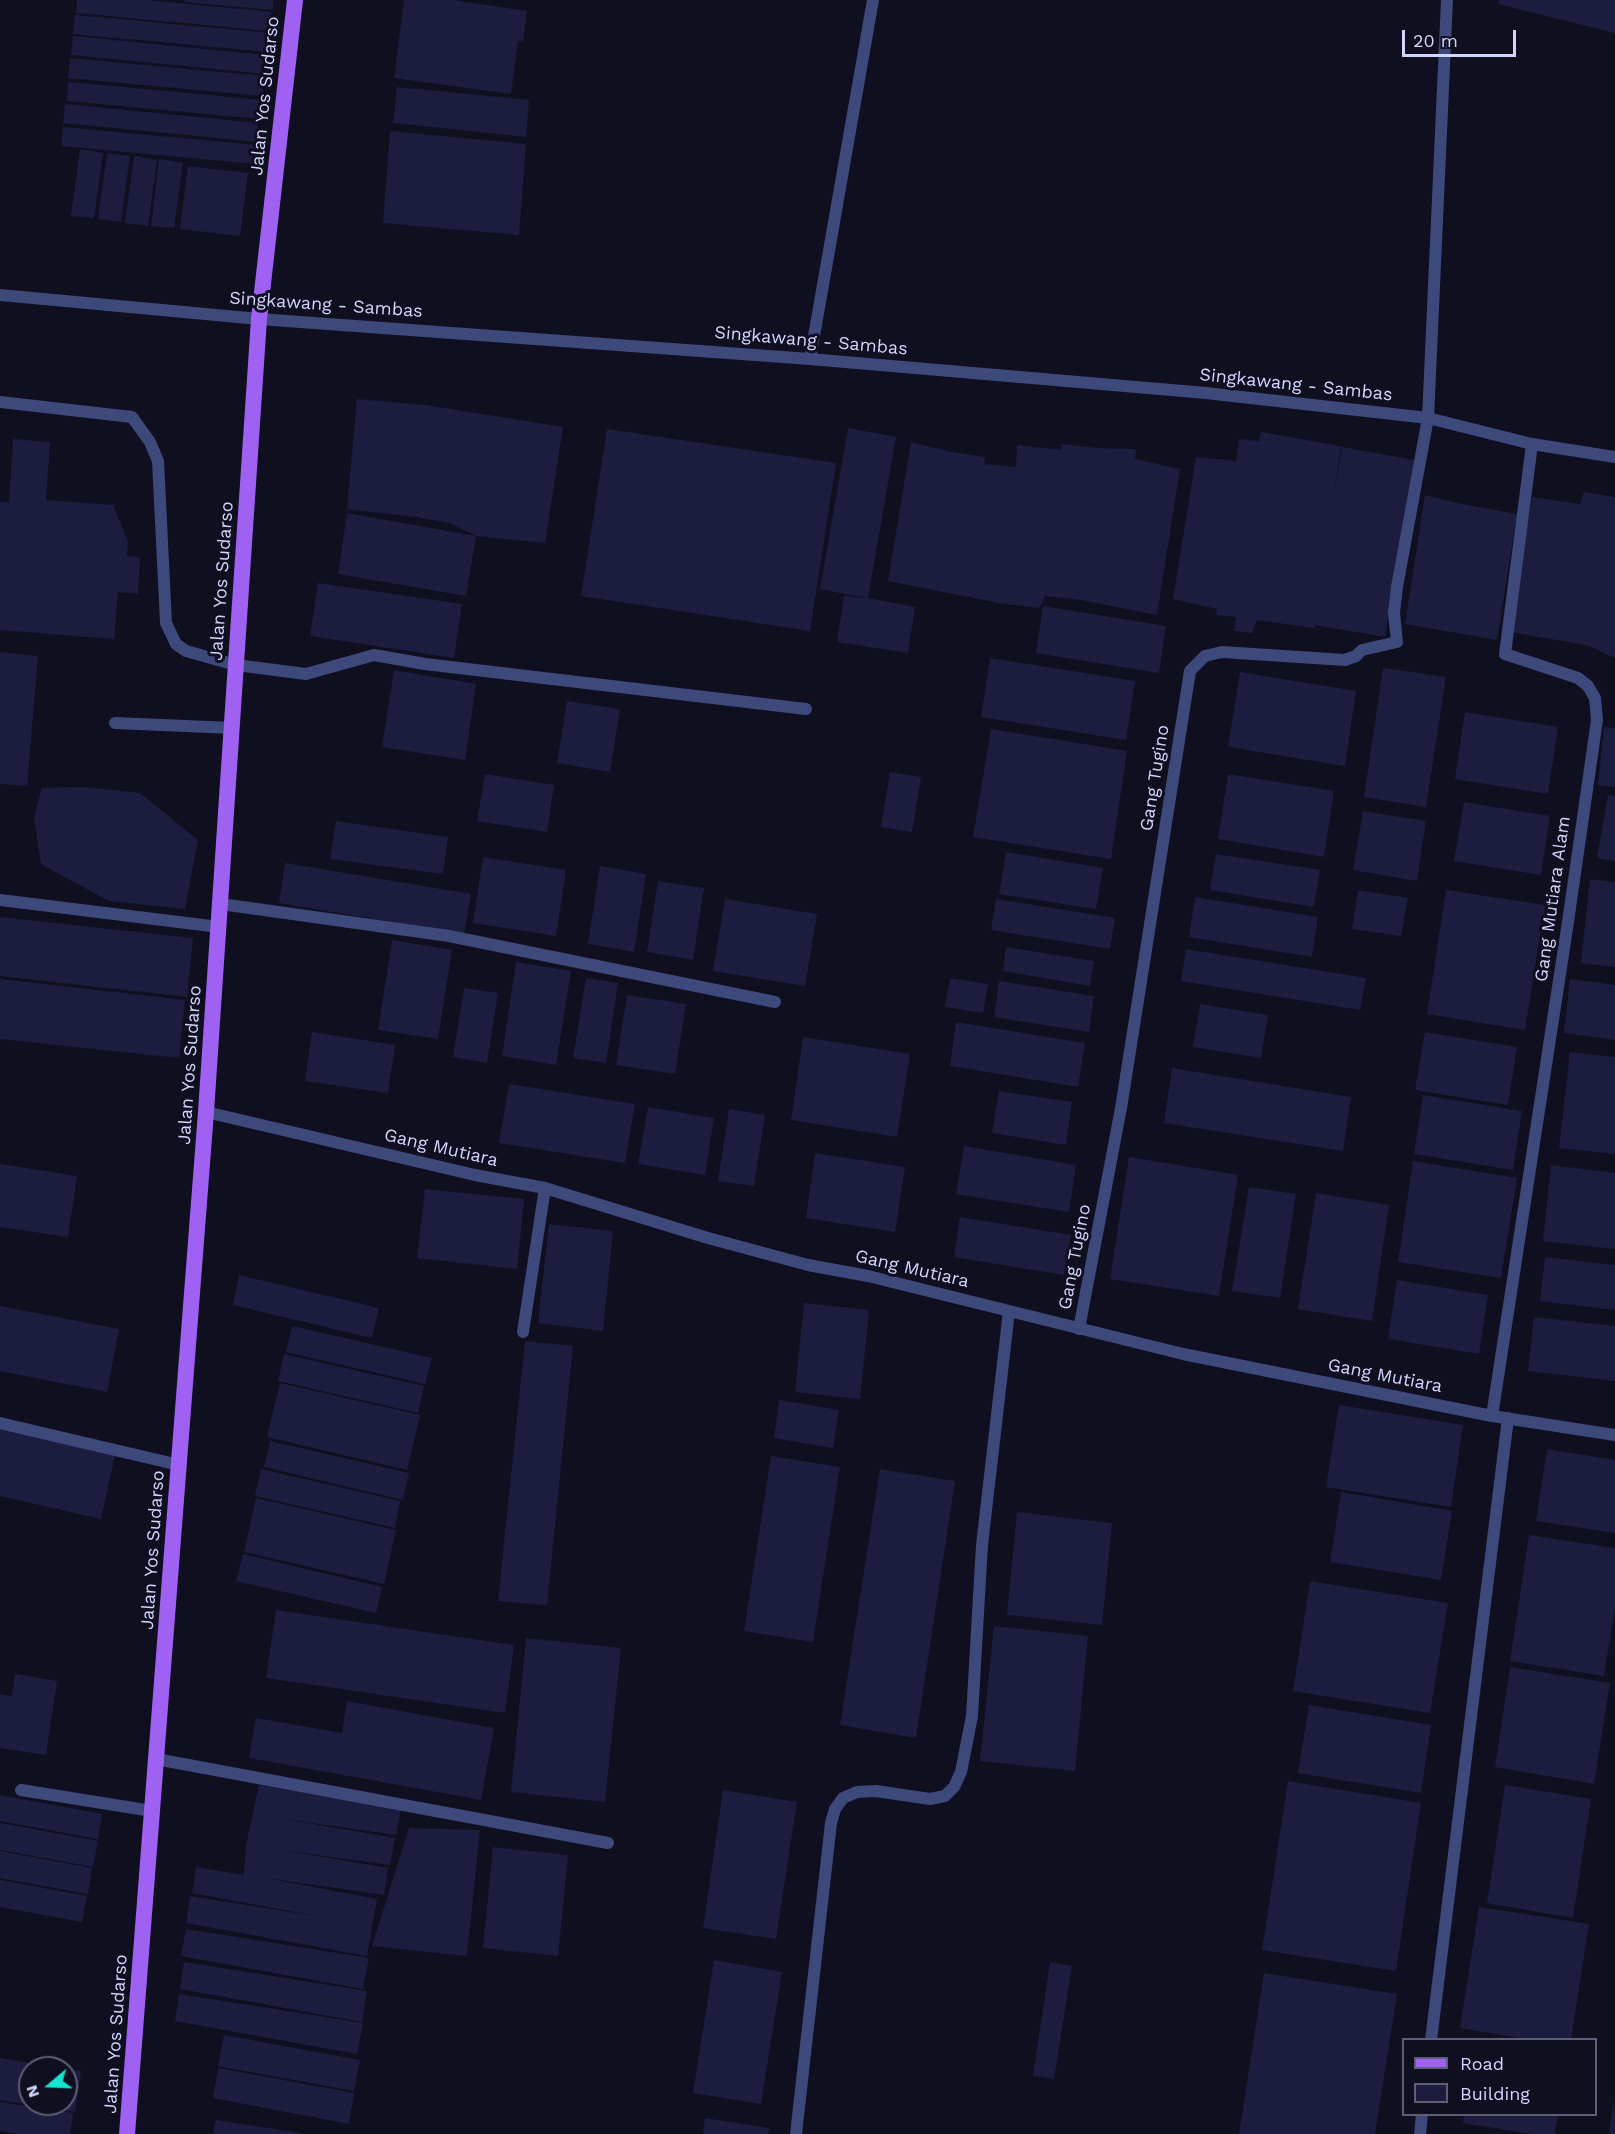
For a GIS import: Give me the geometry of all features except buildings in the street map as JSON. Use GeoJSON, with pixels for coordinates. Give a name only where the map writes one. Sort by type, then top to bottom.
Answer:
{"type":"FeatureCollection","features":[{"type":"Feature","properties":{"kind":"main road","name":"Jalan Yos Sudarso"},"geometry":{"type":"LineString","coordinates":[[128,2134],[206,1112],[259,319],[296,0]]}},
{"type":"Feature","properties":{"kind":"street"},"geometry":{"type":"LineString","coordinates":[[810,359],[873,0]]}},
{"type":"Feature","properties":{"kind":"street"},"geometry":{"type":"LineString","coordinates":[[1428,418],[1448,0]]}},
{"type":"Feature","properties":{"kind":"street","name":"Singkawang - Sambas"},"geometry":{"type":"LineString","coordinates":[[0,295],[259,319],[810,359],[1206,393],[1428,418],[1532,444],[1615,457]]}},
{"type":"Feature","properties":{"kind":"street"},"geometry":{"type":"LineString","coordinates":[[0,402],[132,417],[150,442],[158,461],[166,623],[176,644],[186,651],[236,665],[306,674],[374,655],[437,665],[806,709]]}},
{"type":"Feature","properties":{"kind":"street","name":"Gang Tugino"},"geometry":{"type":"LineString","coordinates":[[1079,1329],[1121,1108],[1190,671],[1205,656],[1222,652],[1345,660],[1356,656],[1362,650],[1396,642],[1394,613],[1397,587],[1428,418]]}},
{"type":"Feature","properties":{"kind":"street","name":"Gang Mutiara Alam"},"geometry":{"type":"LineString","coordinates":[[1492,1416],[1569,922],[1597,720],[1595,698],[1588,686],[1578,678],[1505,654],[1532,444]]}},
{"type":"Feature","properties":{"kind":"street"},"geometry":{"type":"LineString","coordinates":[[115,723],[233,728]]}},
{"type":"Feature","properties":{"kind":"street"},"geometry":{"type":"LineString","coordinates":[[0,900],[219,927]]}},
{"type":"Feature","properties":{"kind":"street"},"geometry":{"type":"LineString","coordinates":[[221,904],[449,936],[775,1002]]}},
{"type":"Feature","properties":{"kind":"street","name":"Gang Mutiara"},"geometry":{"type":"LineString","coordinates":[[206,1112],[475,1175],[545,1188],[708,1239],[1183,1354],[1492,1416],[1615,1435]]}},
{"type":"Feature","properties":{"kind":"street"},"geometry":{"type":"LineString","coordinates":[[523,1332],[545,1188]]}},
{"type":"Feature","properties":{"kind":"street"},"geometry":{"type":"LineString","coordinates":[[795,2134],[831,1823],[835,1809],[843,1798],[857,1792],[876,1791],[930,1799],[945,1796],[954,1787],[961,1772],[972,1716],[982,1545],[1009,1311]]}},
{"type":"Feature","properties":{"kind":"street"},"geometry":{"type":"LineString","coordinates":[[1431,2038],[1508,1418]]}},
{"type":"Feature","properties":{"kind":"street"},"geometry":{"type":"LineString","coordinates":[[0,1423],[179,1464]]}},
{"type":"Feature","properties":{"kind":"street"},"geometry":{"type":"LineString","coordinates":[[156,1759],[608,1843]]}},
{"type":"Feature","properties":{"kind":"street"},"geometry":{"type":"LineString","coordinates":[[21,1790],[152,1811]]}},
{"type":"Feature","properties":{"kind":"street"},"geometry":{"type":"LineString","coordinates":[[1420,2134],[1422,2116]]}}]}
